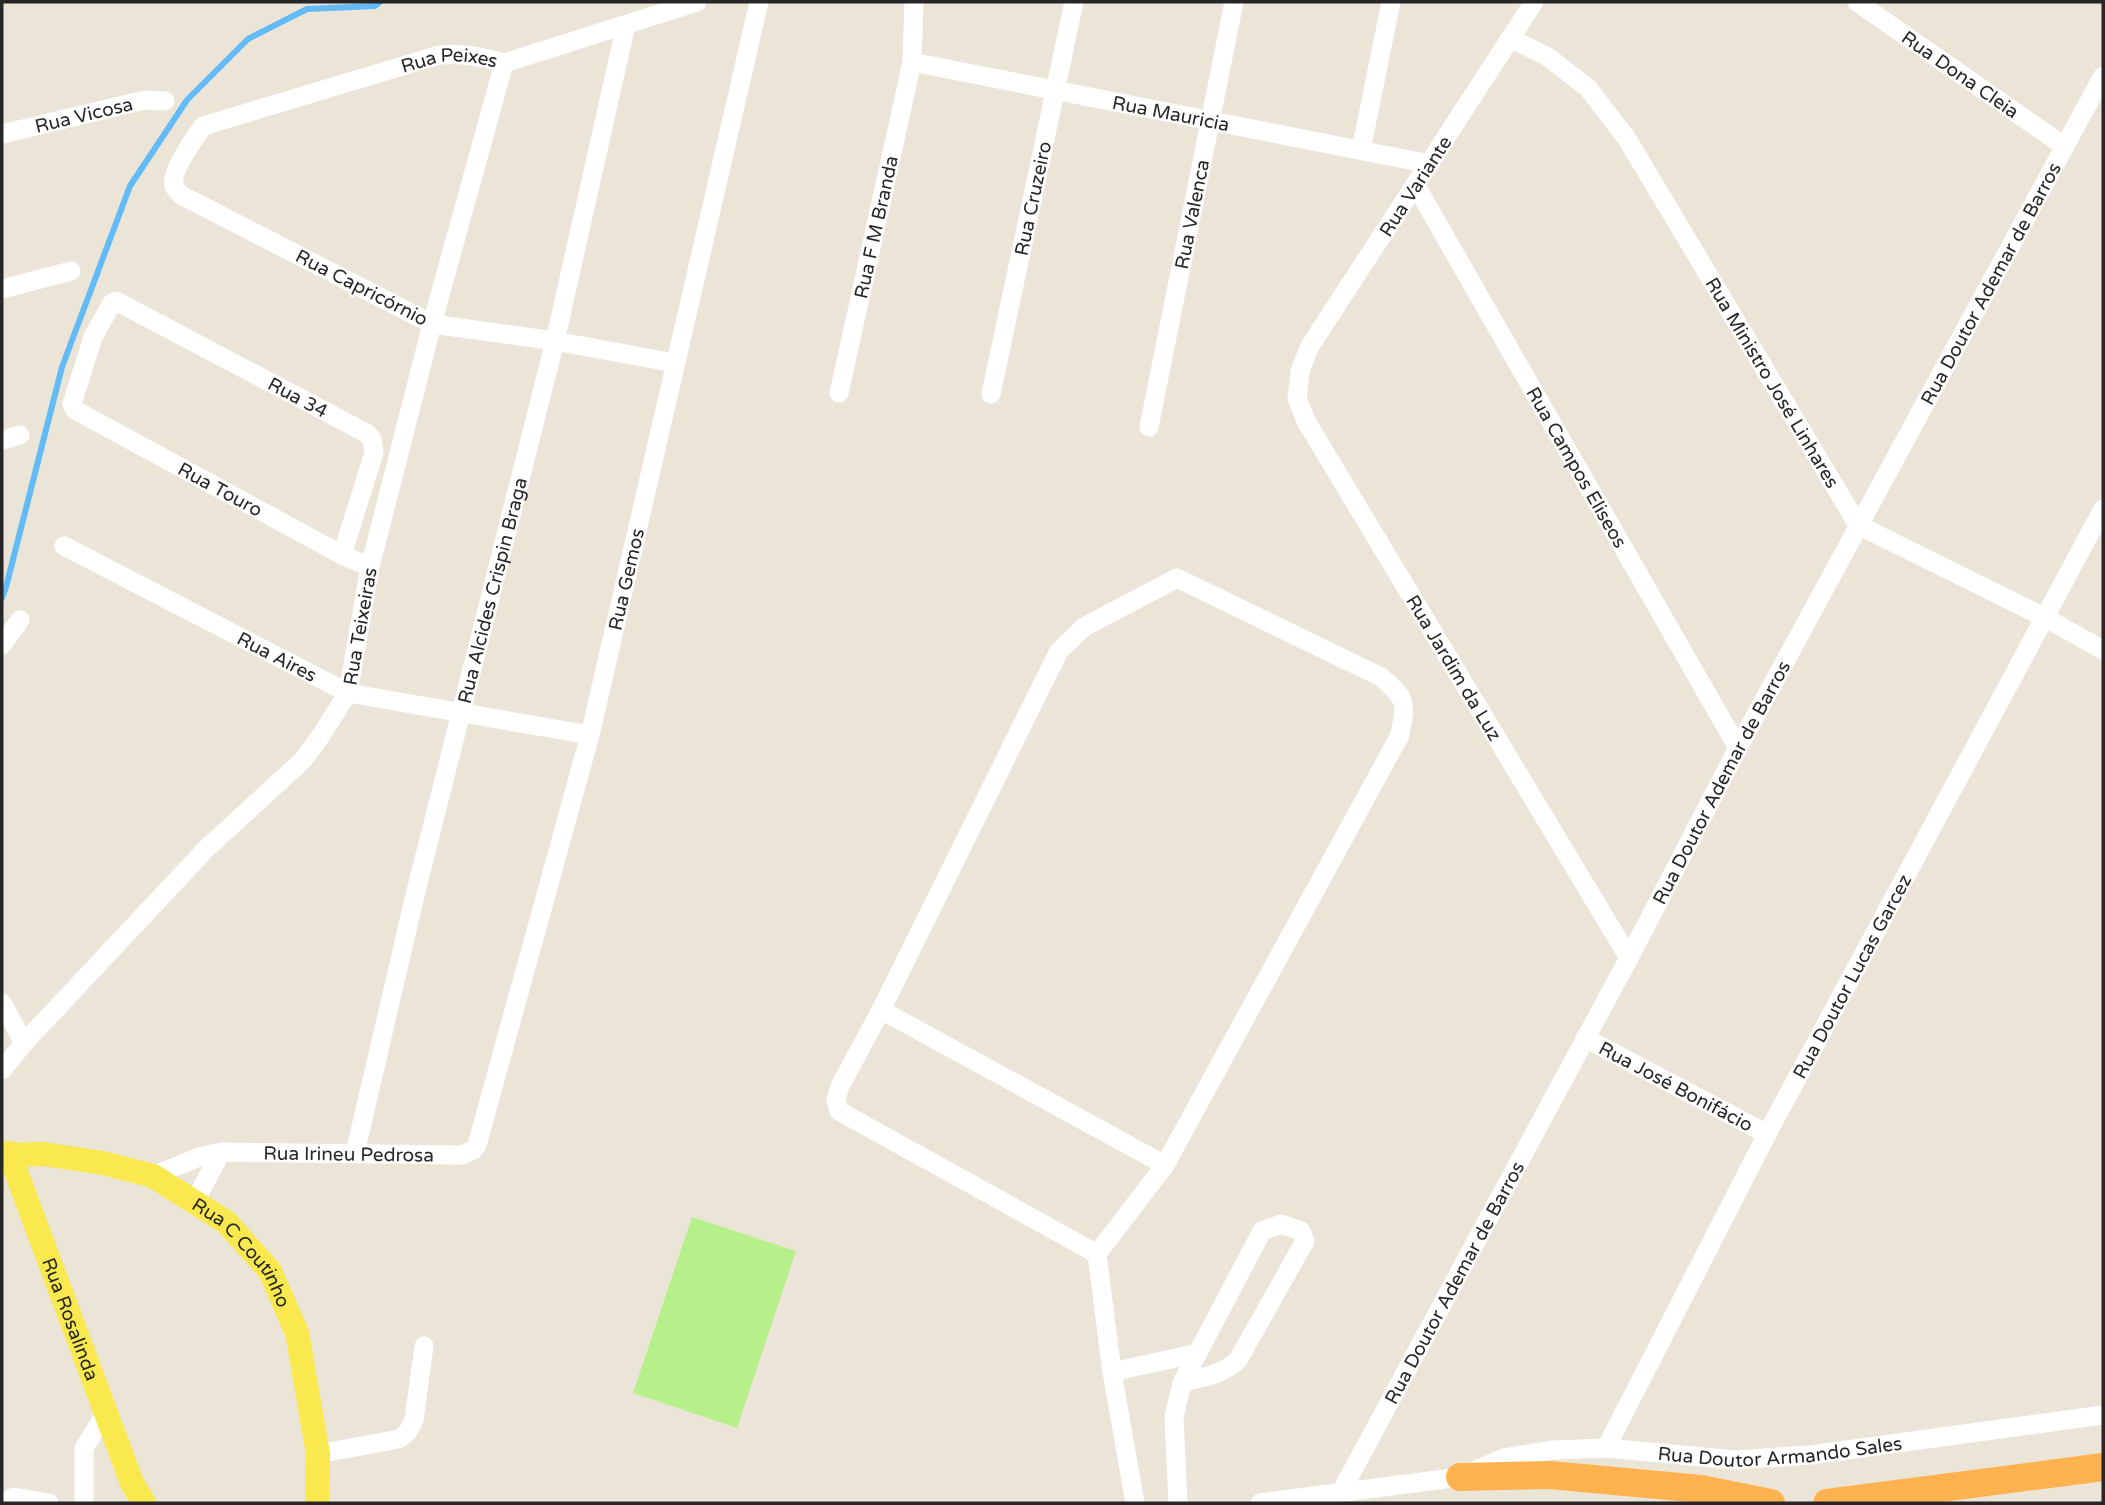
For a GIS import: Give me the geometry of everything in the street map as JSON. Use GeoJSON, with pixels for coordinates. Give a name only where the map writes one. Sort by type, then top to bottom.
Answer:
{"type":"FeatureCollection","features":[{"type":"Feature","properties":{"kind":"highway"},"geometry":{"type":"LineString","coordinates":[[1827,1503],[2103,1467]]}},
{"type":"Feature","properties":{"kind":"highway"},"geometry":{"type":"LineString","coordinates":[[1460,1477],[1550,1475],[1702,1489],[1770,1503]]}},
{"type":"Feature","properties":{"kind":"main road","name":"Rua C Coutinho"},"geometry":{"type":"LineString","coordinates":[[5,1154],[44,1154],[103,1163],[153,1176],[226,1222],[270,1271],[297,1333],[318,1454],[317,1503]]}},
{"type":"Feature","properties":{"kind":"main road","name":"Rua Rosalinda"},"geometry":{"type":"LineString","coordinates":[[5,1154],[136,1496]]}},
{"type":"Feature","properties":{"kind":"street","name":"Rua Peixes"},"geometry":{"type":"LineString","coordinates":[[203,126],[439,54],[476,55],[504,63],[697,2]]}},
{"type":"Feature","properties":{"kind":"street","name":"Rua Gemos"},"geometry":{"type":"LineString","coordinates":[[473,1150],[480,1138],[590,735],[759,2]]}},
{"type":"Feature","properties":{"kind":"street","name":"Rua F M Branda"},"geometry":{"type":"LineString","coordinates":[[839,393],[912,62],[914,2]]}},
{"type":"Feature","properties":{"kind":"street","name":"Rua Cruzeiro"},"geometry":{"type":"LineString","coordinates":[[991,394],[1074,2]]}},
{"type":"Feature","properties":{"kind":"street","name":"Rua Valenca"},"geometry":{"type":"LineString","coordinates":[[1149,427],[1234,2]]}},
{"type":"Feature","properties":{"kind":"street"},"geometry":{"type":"LineString","coordinates":[[1361,150],[1391,2]]}},
{"type":"Feature","properties":{"kind":"street","name":"Rua Variante"},"geometry":{"type":"LineString","coordinates":[[1300,371],[1310,346],[1534,2]]}},
{"type":"Feature","properties":{"kind":"street","name":"Rua Dona Cleia"},"geometry":{"type":"LineString","coordinates":[[1857,2],[2064,146]]}},
{"type":"Feature","properties":{"kind":"street","name":"Rua Alcides Crispin Braga"},"geometry":{"type":"LineString","coordinates":[[355,1153],[415,891],[555,341],[626,25]]}},
{"type":"Feature","properties":{"kind":"street","name":"Rua Ministro José Linhares"},"geometry":{"type":"LineString","coordinates":[[1510,38],[1548,57],[1588,88],[1627,139],[1858,525]]}},
{"type":"Feature","properties":{"kind":"street","name":"Rua Mauricia"},"geometry":{"type":"LineString","coordinates":[[912,62],[1430,164]]}},
{"type":"Feature","properties":{"kind":"street","name":"Rua Teixeiras"},"geometry":{"type":"LineString","coordinates":[[2,1070],[24,1042],[206,849],[303,760],[348,693],[370,567],[432,324],[504,63]]}},
{"type":"Feature","properties":{"kind":"street","name":"Rua Doutor Ademar de Barros"},"geometry":{"type":"LineString","coordinates":[[1341,1492],[1629,958],[1858,525],[2103,76]]}},
{"type":"Feature","properties":{"kind":"street","name":"Rua Vicosa"},"geometry":{"type":"LineString","coordinates":[[2,134],[136,102],[165,101]]}},
{"type":"Feature","properties":{"kind":"street","name":"Rua Capricórnio"},"geometry":{"type":"LineString","coordinates":[[203,126],[174,177],[174,187],[181,195],[432,324],[555,341],[675,363]]}},
{"type":"Feature","properties":{"kind":"street","name":"Rua Campos Eliseos"},"geometry":{"type":"LineString","coordinates":[[1416,186],[1738,748]]}},
{"type":"Feature","properties":{"kind":"street"},"geometry":{"type":"LineString","coordinates":[[2,289],[71,271]]}},
{"type":"Feature","properties":{"kind":"street","name":"Rua Touro"},"geometry":{"type":"LineString","coordinates":[[114,302],[93,337],[72,407],[342,555],[370,567]]}},
{"type":"Feature","properties":{"kind":"street","name":"Rua 34"},"geometry":{"type":"LineString","coordinates":[[114,302],[366,433],[372,439],[374,453],[342,555]]}},
{"type":"Feature","properties":{"kind":"street","name":"Rua Jardim da Luz"},"geometry":{"type":"LineString","coordinates":[[1300,371],[1297,398],[1306,421],[1629,958]]}},
{"type":"Feature","properties":{"kind":"street","name":"Rua Doutor Lucas Garcez"},"geometry":{"type":"LineString","coordinates":[[1606,1448],[1767,1134],[2103,509]]}},
{"type":"Feature","properties":{"kind":"street"},"geometry":{"type":"LineString","coordinates":[[1858,525],[2044,617],[2103,650]]}},
{"type":"Feature","properties":{"kind":"street","name":"Rua Aires"},"geometry":{"type":"LineString","coordinates":[[64,546],[348,693],[590,735]]}},
{"type":"Feature","properties":{"kind":"street"},"geometry":{"type":"LineString","coordinates":[[1097,1254],[839,1111],[836,1100],[840,1086],[881,1010],[1059,651],[1084,627],[1177,578],[1381,677],[1400,694],[1404,711],[1400,735],[1165,1165],[1097,1254],[1112,1372],[1135,1503]]}},
{"type":"Feature","properties":{"kind":"street"},"geometry":{"type":"LineString","coordinates":[[2,645],[20,620]]}},
{"type":"Feature","properties":{"kind":"street"},"geometry":{"type":"LineString","coordinates":[[2,1003],[24,1042]]}},
{"type":"Feature","properties":{"kind":"street"},"geometry":{"type":"LineString","coordinates":[[881,1010],[1165,1165]]}},
{"type":"Feature","properties":{"kind":"street","name":"Rua José Bonifácio"},"geometry":{"type":"LineString","coordinates":[[1585,1038],[1767,1134]]}},
{"type":"Feature","properties":{"kind":"street","name":"Rua Irineu Pedrosa"},"geometry":{"type":"LineString","coordinates":[[153,1176],[199,1157],[221,1152],[463,1155],[473,1150]]}},
{"type":"Feature","properties":{"kind":"street"},"geometry":{"type":"LineString","coordinates":[[194,1203],[221,1152]]}},
{"type":"Feature","properties":{"kind":"street"},"geometry":{"type":"LineString","coordinates":[[1178,1503],[1174,1418],[1182,1383],[1262,1231],[1281,1224],[1301,1231],[1306,1241],[1238,1360],[1220,1373],[1182,1383]]}},
{"type":"Feature","properties":{"kind":"street"},"geometry":{"type":"LineString","coordinates":[[318,1454],[399,1439],[407,1433],[414,1420],[424,1346]]}},
{"type":"Feature","properties":{"kind":"street"},"geometry":{"type":"LineString","coordinates":[[1112,1372],[1198,1353]]}},
{"type":"Feature","properties":{"kind":"street"},"geometry":{"type":"LineString","coordinates":[[84,1503],[84,1448],[106,1413]]}},
{"type":"Feature","properties":{"kind":"street","name":"Rua Doutor Armando Sales"},"geometry":{"type":"LineString","coordinates":[[1260,1503],[1460,1477],[1504,1458],[1553,1450],[1606,1448],[1735,1460],[1810,1455],[2103,1415]]}},
{"type":"Feature","properties":{"kind":"street"},"geometry":{"type":"LineString","coordinates":[[2,1503],[14,1497],[49,1503]]}},
{"type":"Feature","properties":{"kind":"green space"},"geometry":{"type":"Polygon","coordinates":[[[692,1217],[796,1251],[737,1428],[633,1393],[692,1217]]]}},
{"type":"Feature","properties":{"kind":"waterway"},"geometry":{"type":"LineString","coordinates":[[2,598],[62,367],[130,186],[187,100],[248,39],[307,9],[375,6],[380,2]]}}]}
